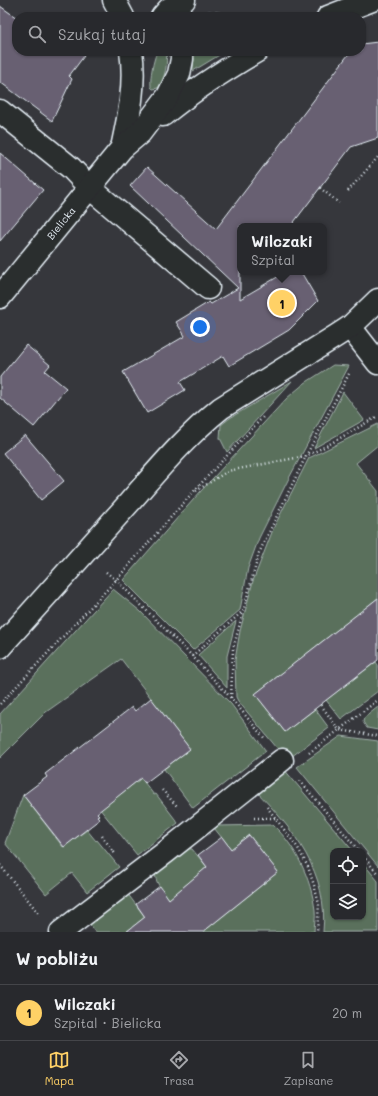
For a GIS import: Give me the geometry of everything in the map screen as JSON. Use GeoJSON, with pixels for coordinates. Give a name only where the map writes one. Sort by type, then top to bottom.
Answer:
{"type":"FeatureCollection","features":[{"type":"Feature","properties":{"kind":"street"},"geometry":{"type":"LineString","coordinates":[[114,0],[120,12]]}},
{"type":"Feature","properties":{"kind":"street"},"geometry":{"type":"LineString","coordinates":[[341,12],[372,0]]}},
{"type":"Feature","properties":{"kind":"street","name":"Bielicka"},"geometry":{"type":"LineString","coordinates":[[122,148],[130,115],[133,90],[134,56]]}},
{"type":"Feature","properties":{"kind":"street","name":"Bielicka"},"geometry":{"type":"LineString","coordinates":[[0,297],[122,148],[140,133],[168,96],[180,74],[182,56]]}},
{"type":"Feature","properties":{"kind":"street"},"geometry":{"type":"LineString","coordinates":[[140,133],[188,94],[218,73],[248,56]]}},
{"type":"Feature","properties":{"kind":"street"},"geometry":{"type":"LineString","coordinates":[[0,111],[71,168],[90,188],[208,288]]}},
{"type":"Feature","properties":{"kind":"street"},"geometry":{"type":"LineString","coordinates":[[0,647],[179,448],[211,416],[221,408],[356,335],[378,300]]}},
{"type":"Feature","properties":{"kind":"street"},"geometry":{"type":"LineString","coordinates":[[356,335],[378,363]]}},
{"type":"Feature","properties":{"kind":"street"},"geometry":{"type":"LineString","coordinates":[[61,932],[166,852],[246,788],[286,764]]}},
{"type":"Feature","properties":{"kind":"path"},"geometry":{"type":"LineString","coordinates":[[348,191],[378,157]]}},
{"type":"Feature","properties":{"kind":"path"},"geometry":{"type":"LineString","coordinates":[[320,188],[339,203]]}},
{"type":"Feature","properties":{"kind":"path"},"geometry":{"type":"LineString","coordinates":[[231,698],[232,649],[259,552],[353,365],[358,347],[356,335]]}},
{"type":"Feature","properties":{"kind":"path"},"geometry":{"type":"LineString","coordinates":[[0,704],[116,580],[193,492],[263,416]]}},
{"type":"Feature","properties":{"kind":"path"},"geometry":{"type":"LineString","coordinates":[[193,492],[228,471],[306,456],[378,416]]}},
{"type":"Feature","properties":{"kind":"path"},"geometry":{"type":"LineString","coordinates":[[83,555],[116,580],[192,656],[231,698],[356,848]]}},
{"type":"Feature","properties":{"kind":"path"},"geometry":{"type":"LineString","coordinates":[[192,656],[242,612]]}},
{"type":"Feature","properties":{"kind":"path"},"geometry":{"type":"LineString","coordinates":[[286,764],[339,730],[378,700]]}},
{"type":"Feature","properties":{"kind":"path"},"geometry":{"type":"LineString","coordinates":[[321,705],[339,730],[378,736]]}},
{"type":"Feature","properties":{"kind":"path"},"geometry":{"type":"LineString","coordinates":[[246,788],[271,810],[298,848],[308,867],[319,904],[318,932]]}},
{"type":"Feature","properties":{"kind":"path"},"geometry":{"type":"LineString","coordinates":[[366,860],[378,874]]}},
{"type":"Feature","properties":{"kind":"path"},"geometry":{"type":"LineString","coordinates":[[0,865],[32,905]]}},
{"type":"Feature","properties":{"kind":"green space"},"geometry":{"type":"Polygon","coordinates":[[[155,56],[167,56],[164,75],[158,88],[153,89],[151,87],[151,74],[155,56]]]}},
{"type":"Feature","properties":{"kind":"green space"},"geometry":{"type":"Polygon","coordinates":[[[194,56],[218,56],[193,71],[194,56]]]}},
{"type":"Feature","properties":{"kind":"green space"},"geometry":{"type":"Polygon","coordinates":[[[333,365],[349,366],[259,538],[248,568],[240,610],[193,650],[123,580],[201,491],[287,398],[305,383],[333,365]]]}},
{"type":"Feature","properties":{"kind":"green space"},"geometry":{"type":"Polygon","coordinates":[[[292,381],[227,452],[220,438],[221,425],[230,418],[292,381]]]}},
{"type":"Feature","properties":{"kind":"green space"},"geometry":{"type":"Polygon","coordinates":[[[343,392],[364,420],[314,448],[343,392]]]}},
{"type":"Feature","properties":{"kind":"green space"},"geometry":{"type":"Polygon","coordinates":[[[378,424],[378,445],[356,463],[378,491],[378,598],[255,694],[285,732],[315,709],[329,728],[287,760],[236,697],[235,660],[240,631],[253,581],[274,527],[309,458],[378,424]]]}},
{"type":"Feature","properties":{"kind":"green space"},"geometry":{"type":"Polygon","coordinates":[[[113,589],[140,611],[231,704],[266,751],[193,808],[164,769],[190,749],[121,659],[46,712],[0,758],[0,714],[113,589]]]}},
{"type":"Feature","properties":{"kind":"green space"},"geometry":{"type":"Polygon","coordinates":[[[236,621],[227,656],[227,688],[198,655],[236,621]]]}},
{"type":"Feature","properties":{"kind":"green space"},"geometry":{"type":"Polygon","coordinates":[[[376,662],[378,665],[378,691],[341,719],[326,700],[376,662]]]}},
{"type":"Feature","properties":{"kind":"green space"},"geometry":{"type":"Polygon","coordinates":[[[378,707],[378,730],[367,728],[363,722],[364,718],[378,707]]]}},
{"type":"Feature","properties":{"kind":"green space"},"geometry":{"type":"Polygon","coordinates":[[[341,736],[378,741],[378,866],[366,851],[366,848],[363,848],[297,767],[341,736]]]}},
{"type":"Feature","properties":{"kind":"green space"},"geometry":{"type":"Polygon","coordinates":[[[283,768],[350,848],[330,848],[330,920],[366,920],[366,867],[378,881],[378,932],[323,932],[323,911],[320,891],[306,854],[283,821],[255,790],[283,768]]]}},
{"type":"Feature","properties":{"kind":"green space"},"geometry":{"type":"Polygon","coordinates":[[[141,778],[154,795],[156,794],[178,823],[137,855],[99,808],[141,778]]]}},
{"type":"Feature","properties":{"kind":"green space"},"geometry":{"type":"Polygon","coordinates":[[[23,795],[63,847],[87,830],[119,867],[87,892],[72,873],[46,894],[5,843],[23,795]]]}},
{"type":"Feature","properties":{"kind":"green space"},"geometry":{"type":"Polygon","coordinates":[[[273,825],[289,843],[306,875],[315,910],[314,932],[203,932],[278,872],[249,835],[231,849],[214,828],[217,826],[273,825]]]}},
{"type":"Feature","properties":{"kind":"green space"},"geometry":{"type":"Polygon","coordinates":[[[184,848],[192,849],[207,867],[169,899],[157,882],[155,874],[156,870],[184,848]]]}},
{"type":"Feature","properties":{"kind":"green space"},"geometry":{"type":"Polygon","coordinates":[[[127,893],[145,917],[126,932],[95,932],[89,924],[127,893]]]}},
{"type":"Feature","properties":{"kind":"building"},"geometry":{"type":"Polygon","coordinates":[[[0,6],[12,14],[12,56],[84,56],[69,76],[72,79],[52,121],[0,82],[0,6]]]}},
{"type":"Feature","properties":{"kind":"building"},"geometry":{"type":"Polygon","coordinates":[[[378,42],[378,138],[351,147],[293,223],[237,223],[237,275],[240,275],[240,299],[281,275],[303,275],[318,301],[289,330],[229,366],[223,356],[180,382],[185,390],[147,413],[123,372],[185,336],[176,322],[209,302],[211,304],[238,288],[130,186],[147,167],[216,229],[347,56],[366,56],[366,43],[378,42]]]}},
{"type":"Feature","properties":{"kind":"building"},"geometry":{"type":"Polygon","coordinates":[[[0,153],[43,190],[0,241],[0,153]]]}},
{"type":"Feature","properties":{"kind":"building"},"geometry":{"type":"Polygon","coordinates":[[[26,345],[50,365],[45,371],[66,388],[34,427],[0,398],[0,377],[26,345]]]}},
{"type":"Feature","properties":{"kind":"building"},"geometry":{"type":"Polygon","coordinates":[[[25,435],[64,481],[41,500],[3,453],[25,435]]]}},
{"type":"Feature","properties":{"kind":"building"},"geometry":{"type":"Polygon","coordinates":[[[378,598],[378,660],[285,732],[255,694],[378,598]]]}},
{"type":"Feature","properties":{"kind":"building"},"geometry":{"type":"Polygon","coordinates":[[[151,698],[190,749],[145,783],[141,778],[97,813],[99,815],[97,816],[100,819],[64,847],[23,795],[47,777],[45,774],[132,707],[135,711],[151,698]]]}},
{"type":"Feature","properties":{"kind":"building"},"geometry":{"type":"Polygon","coordinates":[[[249,835],[278,872],[203,932],[126,932],[145,917],[136,904],[160,886],[169,899],[207,867],[198,855],[222,837],[231,849],[249,835]]]}},
{"type":"Feature","properties":{"kind":"place","name":"Wilczaki"},"geometry":{"type":"Point","coordinates":[282,303]}}]}
